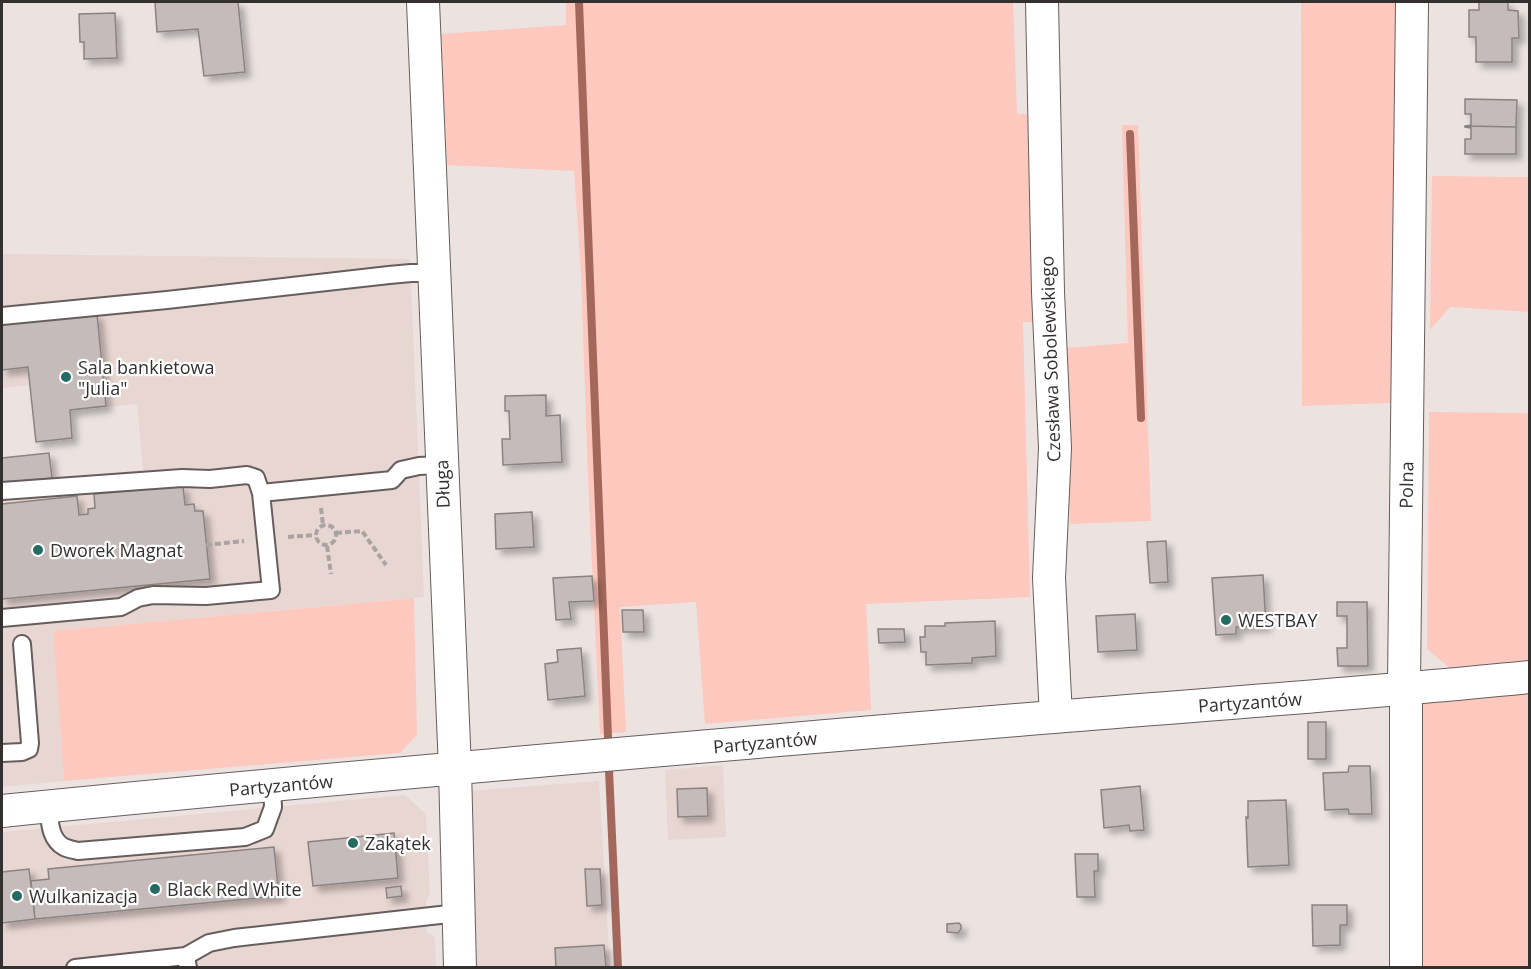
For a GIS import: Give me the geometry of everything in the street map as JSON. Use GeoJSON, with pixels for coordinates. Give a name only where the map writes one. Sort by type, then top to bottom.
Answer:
{"type":"FeatureCollection","features":[{"type":"Feature","properties":{"kind":"street","name":"Długa"},"geometry":{"type":"LineString","coordinates":[[423,2],[460,968]]}},
{"type":"Feature","properties":{"kind":"street","name":"Czesława Sobolewskiego"},"geometry":{"type":"LineString","coordinates":[[1042,2],[1054,448],[1049,579],[1056,717]]}},
{"type":"Feature","properties":{"kind":"street","name":"Polna"},"geometry":{"type":"LineString","coordinates":[[1406,968],[1406,690],[1404,685],[1412,2]]}},
{"type":"Feature","properties":{"kind":"street","name":"Partyzantów"},"geometry":{"type":"LineString","coordinates":[[2,811],[454,769],[1056,717],[1406,690],[1530,677]]}},
{"type":"Feature","properties":{"kind":"lane"},"geometry":{"type":"LineString","coordinates":[[2,316],[389,275],[433,273]]}},
{"type":"Feature","properties":{"kind":"lane"},"geometry":{"type":"LineString","coordinates":[[261,493],[392,480],[400,470],[441,465]]}},
{"type":"Feature","properties":{"kind":"lane"},"geometry":{"type":"LineString","coordinates":[[2,491],[182,477],[210,479],[248,475],[256,478],[261,493],[271,590],[206,596],[153,595],[138,598],[121,607],[2,618]]}},
{"type":"Feature","properties":{"kind":"lane"},"geometry":{"type":"LineString","coordinates":[[2,753],[22,752],[29,749],[22,644]]}},
{"type":"Feature","properties":{"kind":"lane"},"geometry":{"type":"LineString","coordinates":[[48,806],[54,839],[64,848],[78,851],[245,837],[265,829],[273,807],[272,785]]}},
{"type":"Feature","properties":{"kind":"lane"},"geometry":{"type":"LineString","coordinates":[[75,968],[187,962],[209,943],[234,938],[458,913]]}},
{"type":"Feature","properties":{"kind":"path"},"geometry":{"type":"LineString","coordinates":[[326,525],[332,527],[336,533],[335,540],[327,546],[317,542],[315,532],[320,526],[326,525]]}},
{"type":"Feature","properties":{"kind":"path"},"geometry":{"type":"LineString","coordinates":[[336,533],[362,531],[386,565]]}},
{"type":"Feature","properties":{"kind":"path"},"geometry":{"type":"LineString","coordinates":[[327,546],[331,574]]}},
{"type":"Feature","properties":{"kind":"shaded area"},"geometry":{"type":"Polygon","coordinates":[[[566,2],[1013,2],[1017,114],[1038,114],[1041,322],[1023,322],[1030,597],[866,604],[871,710],[705,724],[696,602],[620,607],[626,732],[600,734],[581,274],[574,171],[447,165],[441,34],[566,25],[566,2]]]}},
{"type":"Feature","properties":{"kind":"shaded area"},"geometry":{"type":"Polygon","coordinates":[[[1301,2],[1399,2],[1397,401],[1389,403],[1302,406],[1301,2]]]}},
{"type":"Feature","properties":{"kind":"shaded area"},"geometry":{"type":"Polygon","coordinates":[[[1122,125],[1138,125],[1151,521],[1070,524],[1064,348],[1128,343],[1122,125]]]}},
{"type":"Feature","properties":{"kind":"shaded area"},"geometry":{"type":"Polygon","coordinates":[[[1432,176],[1529,177],[1529,312],[1450,307],[1430,330],[1432,176]]]}},
{"type":"Feature","properties":{"kind":"shaded area"},"geometry":{"type":"Polygon","coordinates":[[[2,254],[410,259],[424,597],[53,631],[64,781],[2,787],[2,484],[143,470],[137,404],[70,410],[72,438],[36,442],[30,385],[2,388],[2,254]]]}},
{"type":"Feature","properties":{"kind":"shaded area"},"geometry":{"type":"Polygon","coordinates":[[[1429,412],[1529,413],[1529,663],[1450,668],[1427,649],[1429,412]]]}},
{"type":"Feature","properties":{"kind":"shaded area"},"geometry":{"type":"Polygon","coordinates":[[[414,598],[417,735],[400,753],[64,781],[53,631],[414,598]]]}},
{"type":"Feature","properties":{"kind":"shaded area"},"geometry":{"type":"Polygon","coordinates":[[[1529,692],[1529,967],[1417,968],[1419,701],[1529,692]]]}},
{"type":"Feature","properties":{"kind":"shaded area"},"geometry":{"type":"Polygon","coordinates":[[[723,765],[726,837],[668,840],[665,770],[723,765]]]}},
{"type":"Feature","properties":{"kind":"shaded area"},"geometry":{"type":"Polygon","coordinates":[[[599,781],[610,967],[473,967],[469,791],[599,781]]]}},
{"type":"Feature","properties":{"kind":"shaded area"},"geometry":{"type":"Polygon","coordinates":[[[405,795],[426,814],[430,894],[426,900],[426,917],[427,932],[435,938],[436,967],[2,968],[2,832],[405,795]]]}},
{"type":"Feature","properties":{"kind":"building"},"geometry":{"type":"Polygon","coordinates":[[[155,2],[238,2],[245,72],[204,76],[198,29],[157,32],[155,2]]]}},
{"type":"Feature","properties":{"kind":"building"},"geometry":{"type":"Polygon","coordinates":[[[1479,2],[1508,2],[1508,10],[1518,11],[1519,38],[1512,38],[1512,62],[1476,62],[1476,37],[1469,37],[1469,10],[1479,10],[1479,2]]]}},
{"type":"Feature","properties":{"kind":"building"},"geometry":{"type":"Polygon","coordinates":[[[115,13],[117,58],[84,59],[84,42],[80,42],[79,14],[115,13]]]}},
{"type":"Feature","properties":{"kind":"building"},"geometry":{"type":"Polygon","coordinates":[[[1465,99],[1517,100],[1516,127],[1465,126],[1471,125],[1471,114],[1465,114],[1465,99]]]}},
{"type":"Feature","properties":{"kind":"building"},"geometry":{"type":"Polygon","coordinates":[[[1465,126],[1516,127],[1516,154],[1465,154],[1465,139],[1471,139],[1471,128],[1465,126]]]}},
{"type":"Feature","properties":{"kind":"building","name":"Sala bankietowa \"Julia\""},"geometry":{"type":"Polygon","coordinates":[[[97,314],[106,406],[70,410],[72,438],[36,442],[28,367],[2,370],[2,324],[97,314]]]}},
{"type":"Feature","properties":{"kind":"building"},"geometry":{"type":"Polygon","coordinates":[[[546,395],[546,416],[560,415],[562,462],[503,465],[502,439],[510,439],[509,411],[505,411],[505,396],[546,395]]]}},
{"type":"Feature","properties":{"kind":"building"},"geometry":{"type":"Polygon","coordinates":[[[49,453],[52,478],[2,483],[2,458],[49,453]]]}},
{"type":"Feature","properties":{"kind":"building"},"geometry":{"type":"Polygon","coordinates":[[[183,486],[185,505],[194,504],[195,511],[203,511],[210,579],[2,599],[2,504],[77,496],[79,515],[88,514],[88,509],[95,508],[94,494],[183,486]]]}},
{"type":"Feature","properties":{"kind":"building"},"geometry":{"type":"Polygon","coordinates":[[[532,512],[534,547],[496,549],[495,514],[532,512]]]}},
{"type":"Feature","properties":{"kind":"building"},"geometry":{"type":"Polygon","coordinates":[[[1166,541],[1168,582],[1150,583],[1147,542],[1166,541]]]}},
{"type":"Feature","properties":{"kind":"building"},"geometry":{"type":"Polygon","coordinates":[[[1263,575],[1266,626],[1236,627],[1236,634],[1216,635],[1212,578],[1263,575]]]}},
{"type":"Feature","properties":{"kind":"building"},"geometry":{"type":"Polygon","coordinates":[[[592,576],[594,601],[569,602],[571,619],[556,620],[553,578],[592,576]]]}},
{"type":"Feature","properties":{"kind":"building"},"geometry":{"type":"Polygon","coordinates":[[[1337,602],[1367,602],[1368,666],[1338,666],[1337,648],[1347,648],[1347,616],[1337,616],[1337,602]]]}},
{"type":"Feature","properties":{"kind":"building"},"geometry":{"type":"Polygon","coordinates":[[[622,610],[643,610],[644,632],[623,632],[622,610]]]}},
{"type":"Feature","properties":{"kind":"building"},"geometry":{"type":"Polygon","coordinates":[[[1135,614],[1137,650],[1098,652],[1096,616],[1135,614]]]}},
{"type":"Feature","properties":{"kind":"building"},"geometry":{"type":"Polygon","coordinates":[[[995,621],[996,656],[972,658],[972,663],[926,665],[926,652],[921,652],[920,637],[925,637],[925,626],[995,621]]]}},
{"type":"Feature","properties":{"kind":"building"},"geometry":{"type":"Polygon","coordinates":[[[878,629],[904,629],[905,642],[879,643],[878,629]]]}},
{"type":"Feature","properties":{"kind":"building"},"geometry":{"type":"Polygon","coordinates":[[[581,648],[585,696],[548,700],[545,664],[558,662],[557,650],[581,648]]]}},
{"type":"Feature","properties":{"kind":"building"},"geometry":{"type":"Polygon","coordinates":[[[1308,722],[1326,722],[1326,759],[1308,759],[1308,722]]]}},
{"type":"Feature","properties":{"kind":"building"},"geometry":{"type":"Polygon","coordinates":[[[1349,766],[1370,766],[1372,814],[1349,814],[1348,809],[1325,810],[1323,773],[1348,772],[1349,766]]]}},
{"type":"Feature","properties":{"kind":"building"},"geometry":{"type":"Polygon","coordinates":[[[1140,786],[1144,830],[1130,831],[1129,825],[1104,828],[1101,790],[1140,786]]]}},
{"type":"Feature","properties":{"kind":"building"},"geometry":{"type":"Polygon","coordinates":[[[707,788],[708,816],[678,817],[677,789],[707,788]]]}},
{"type":"Feature","properties":{"kind":"building"},"geometry":{"type":"Polygon","coordinates":[[[1286,800],[1289,865],[1248,867],[1246,817],[1248,818],[1248,801],[1286,800]]]}},
{"type":"Feature","properties":{"kind":"building"},"geometry":{"type":"Polygon","coordinates":[[[394,833],[398,878],[313,886],[308,842],[394,833]]]}},
{"type":"Feature","properties":{"kind":"building","name":"Black Red White"},"geometry":{"type":"Polygon","coordinates":[[[274,847],[279,896],[35,919],[31,881],[49,879],[48,869],[274,847]]]}},
{"type":"Feature","properties":{"kind":"building"},"geometry":{"type":"Polygon","coordinates":[[[1075,854],[1098,854],[1098,871],[1094,871],[1095,897],[1077,897],[1075,854]]]}},
{"type":"Feature","properties":{"kind":"building","name":"Wulkanizacja"},"geometry":{"type":"Polygon","coordinates":[[[29,869],[35,919],[2,923],[2,872],[29,869]]]}},
{"type":"Feature","properties":{"kind":"building"},"geometry":{"type":"Polygon","coordinates":[[[585,869],[600,869],[602,905],[587,906],[585,869]]]}},
{"type":"Feature","properties":{"kind":"building"},"geometry":{"type":"Polygon","coordinates":[[[401,886],[402,896],[387,898],[386,888],[401,886]]]}},
{"type":"Feature","properties":{"kind":"building"},"geometry":{"type":"Polygon","coordinates":[[[1312,905],[1347,905],[1347,925],[1340,925],[1340,945],[1313,946],[1312,905]]]}},
{"type":"Feature","properties":{"kind":"building"},"geometry":{"type":"Polygon","coordinates":[[[959,923],[961,929],[958,933],[947,932],[947,924],[959,923]]]}},
{"type":"Feature","properties":{"kind":"building"},"geometry":{"type":"Polygon","coordinates":[[[604,945],[606,968],[556,968],[555,948],[604,945]]]}},
{"type":"Feature","properties":{"kind":"waterway"},"geometry":{"type":"LineString","coordinates":[[579,2],[608,737]]}},
{"type":"Feature","properties":{"kind":"waterway"},"geometry":{"type":"LineString","coordinates":[[1130,134],[1141,418]]}},
{"type":"Feature","properties":{"kind":"waterway"},"geometry":{"type":"LineString","coordinates":[[609,770],[618,968]]}},
{"type":"Feature","properties":{"kind":"place","name":"Sala bankietowa \"Julia\""},"geometry":{"type":"Point","coordinates":[66,377]}},
{"type":"Feature","properties":{"kind":"place","name":"Dworek Magnat"},"geometry":{"type":"Point","coordinates":[38,550]}},
{"type":"Feature","properties":{"kind":"place","name":"WESTBAY"},"geometry":{"type":"Point","coordinates":[1226,620]}},
{"type":"Feature","properties":{"kind":"place","name":"Zakątek"},"geometry":{"type":"Point","coordinates":[353,843]}},
{"type":"Feature","properties":{"kind":"place","name":"Black Red White"},"geometry":{"type":"Point","coordinates":[155,889]}},
{"type":"Feature","properties":{"kind":"place","name":"Wulkanizacja"},"geometry":{"type":"Point","coordinates":[17,896]}}]}
